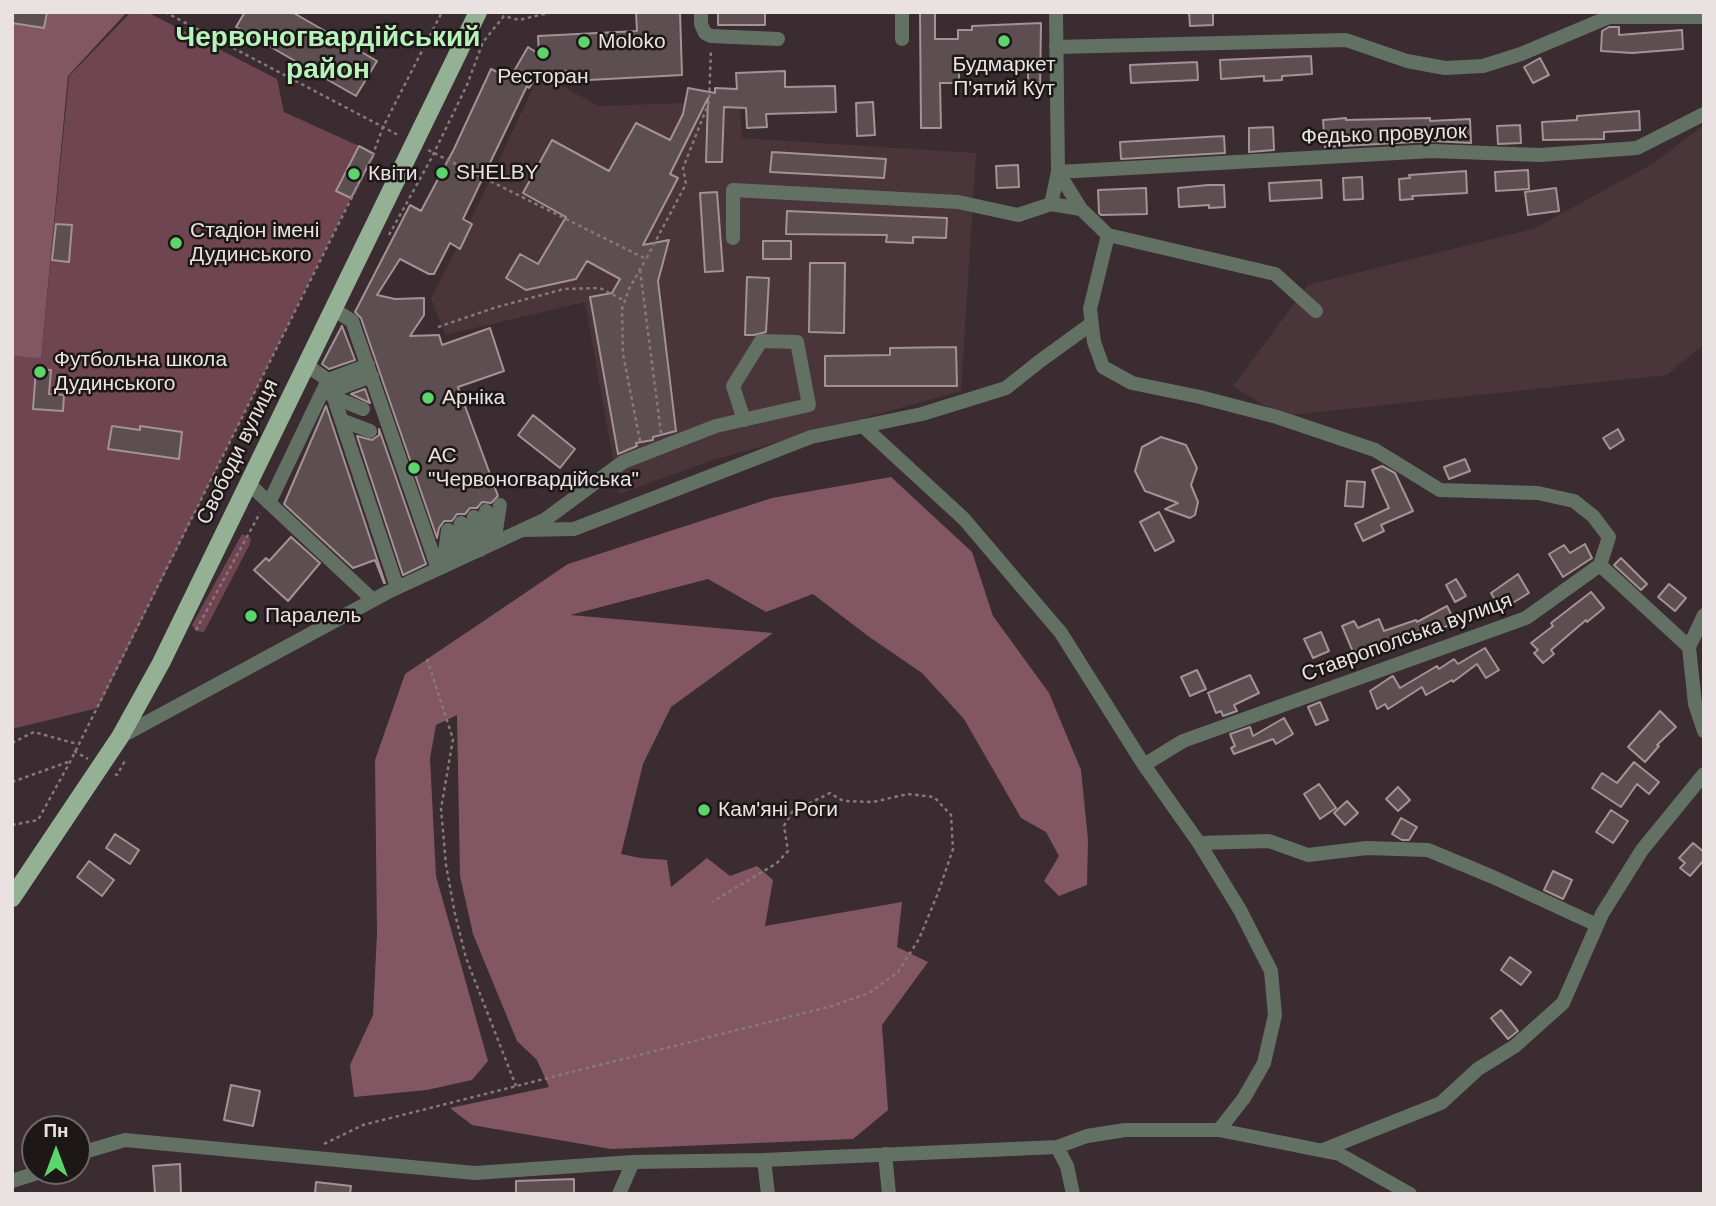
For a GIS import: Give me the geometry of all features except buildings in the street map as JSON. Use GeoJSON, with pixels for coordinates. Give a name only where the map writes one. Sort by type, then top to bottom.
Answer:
{"type":"FeatureCollection","features":[{"type":"Feature","properties":{"kind":"main road","name":"Свободи вулиця"},"geometry":{"type":"LineString","coordinates":[[12,898],[120,737],[161,663],[478,12]]}},
{"type":"Feature","properties":{"kind":"street"},"geometry":{"type":"LineString","coordinates":[[701,12],[701,24],[705,33],[711,36],[778,39]]}},
{"type":"Feature","properties":{"kind":"street"},"geometry":{"type":"LineString","coordinates":[[902,12],[902,38]]}},
{"type":"Feature","properties":{"kind":"street"},"geometry":{"type":"LineString","coordinates":[[1051,204],[1058,172],[1056,12]]}},
{"type":"Feature","properties":{"kind":"street"},"geometry":{"type":"LineString","coordinates":[[1056,47],[1346,40],[1407,61],[1446,68],[1483,66],[1521,54],[1609,17],[1704,17]]}},
{"type":"Feature","properties":{"kind":"street","name":"Федько провулок"},"geometry":{"type":"LineString","coordinates":[[1058,172],[1433,151],[1540,155],[1637,148],[1704,114]]}},
{"type":"Feature","properties":{"kind":"street"},"geometry":{"type":"LineString","coordinates":[[1058,172],[1081,209],[1108,235],[1275,274],[1316,311]]}},
{"type":"Feature","properties":{"kind":"street"},"geometry":{"type":"LineString","coordinates":[[733,238],[727,189],[958,202],[1018,215],[1051,204],[1081,209]]}},
{"type":"Feature","properties":{"kind":"street"},"geometry":{"type":"LineString","coordinates":[[1108,235],[1090,309],[1094,342],[1103,368],[1132,383],[1277,417],[1375,450],[1440,491],[1538,493],[1574,501],[1593,516],[1609,537],[1600,565],[1689,647]]}},
{"type":"Feature","properties":{"kind":"street"},"geometry":{"type":"LineString","coordinates":[[333,309],[352,321],[370,371],[457,560]]}},
{"type":"Feature","properties":{"kind":"street"},"geometry":{"type":"LineString","coordinates":[[522,530],[574,529],[811,437],[922,414],[1006,388],[1091,324]]}},
{"type":"Feature","properties":{"kind":"street"},"geometry":{"type":"LineString","coordinates":[[120,737],[397,587],[546,519],[624,462],[716,426],[744,420],[809,405],[797,342],[761,341],[733,386],[744,420]]}},
{"type":"Feature","properties":{"kind":"street"},"geometry":{"type":"LineString","coordinates":[[306,365],[334,399],[366,420],[334,399]]}},
{"type":"Feature","properties":{"kind":"street"},"geometry":{"type":"LineString","coordinates":[[270,503],[334,399],[370,371]]}},
{"type":"Feature","properties":{"kind":"street"},"geometry":{"type":"LineString","coordinates":[[334,399],[397,587]]}},
{"type":"Feature","properties":{"kind":"street"},"geometry":{"type":"LineString","coordinates":[[863,426],[964,519],[1061,632],[1144,765],[1199,843],[1240,911],[1271,971],[1275,1015],[1264,1063],[1244,1098],[1219,1130]]}},
{"type":"Feature","properties":{"kind":"street"},"geometry":{"type":"LineString","coordinates":[[248,483],[373,600]]}},
{"type":"Feature","properties":{"kind":"street"},"geometry":{"type":"LineString","coordinates":[[494,543],[500,505]]}},
{"type":"Feature","properties":{"kind":"street"},"geometry":{"type":"LineString","coordinates":[[457,560],[467,520],[457,560]]}},
{"type":"Feature","properties":{"kind":"street","name":"Ставрополська вулиця"},"geometry":{"type":"LineString","coordinates":[[1144,765],[1183,741],[1526,618],[1600,565]]}},
{"type":"Feature","properties":{"kind":"street"},"geometry":{"type":"LineString","coordinates":[[1704,615],[1689,647],[1695,704],[1704,732]]}},
{"type":"Feature","properties":{"kind":"street"},"geometry":{"type":"LineString","coordinates":[[1323,1150],[1441,1103],[1478,1069],[1515,1046],[1563,1003],[1597,925],[1642,850],[1704,774]]}},
{"type":"Feature","properties":{"kind":"street"},"geometry":{"type":"LineString","coordinates":[[1199,843],[1269,841],[1308,855],[1367,848],[1428,850],[1597,925]]}},
{"type":"Feature","properties":{"kind":"street"},"geometry":{"type":"LineString","coordinates":[[91,1149],[125,1140],[475,1173],[633,1162],[764,1160],[1057,1147],[1087,1136],[1125,1130],[1219,1130],[1339,1154],[1410,1194]]}},
{"type":"Feature","properties":{"kind":"street"},"geometry":{"type":"LineString","coordinates":[[1057,1147],[1067,1166],[1073,1194]]}},
{"type":"Feature","properties":{"kind":"street"},"geometry":{"type":"LineString","coordinates":[[885,1154],[889,1194]]}},
{"type":"Feature","properties":{"kind":"street"},"geometry":{"type":"LineString","coordinates":[[764,1160],[768,1194]]}},
{"type":"Feature","properties":{"kind":"street"},"geometry":{"type":"LineString","coordinates":[[619,1194],[633,1162]]}},
{"type":"Feature","properties":{"kind":"path"},"geometry":{"type":"LineString","coordinates":[[164,12],[415,144],[646,259]]}},
{"type":"Feature","properties":{"kind":"path"},"geometry":{"type":"LineString","coordinates":[[12,825],[38,820],[109,686],[442,12]]}},
{"type":"Feature","properties":{"kind":"path"},"geometry":{"type":"LineString","coordinates":[[432,157],[467,85],[483,42],[504,16],[519,20],[552,12]]}},
{"type":"Feature","properties":{"kind":"path"},"geometry":{"type":"LineString","coordinates":[[642,455],[624,354],[622,309],[686,184],[683,168],[709,102],[711,36]]}},
{"type":"Feature","properties":{"kind":"path"},"geometry":{"type":"LineString","coordinates":[[640,270],[663,447]]}},
{"type":"Feature","properties":{"kind":"path"},"geometry":{"type":"LineString","coordinates":[[438,327],[497,307],[564,289],[600,288],[625,300]]}},
{"type":"Feature","properties":{"kind":"path"},"geometry":{"type":"LineString","coordinates":[[427,659],[453,739],[441,809],[446,865],[455,914],[466,958],[516,1086]]}},
{"type":"Feature","properties":{"kind":"path"},"geometry":{"type":"LineString","coordinates":[[12,743],[34,732],[77,744]]}},
{"type":"Feature","properties":{"kind":"path"},"geometry":{"type":"LineString","coordinates":[[12,782],[69,761]]}},
{"type":"Feature","properties":{"kind":"path"},"geometry":{"type":"LineString","coordinates":[[296,1157],[363,1125],[832,1006],[869,993],[898,972],[919,939],[953,849],[951,815],[934,797],[908,794],[873,802],[843,801],[831,793],[792,812],[784,825],[788,851],[776,863],[712,902]]}},
{"type":"Feature","properties":{"kind":"shaded area"},"geometry":{"type":"Polygon","coordinates":[[[47,12],[127,12],[68,76],[41,358],[12,356],[12,23],[44,28],[47,12]]]}},
{"type":"Feature","properties":{"kind":"shaded area"},"geometry":{"type":"Polygon","coordinates":[[[131,12],[147,12],[277,79],[284,112],[359,146],[336,191],[351,198],[98,708],[12,729],[12,356],[41,357],[69,76],[131,12]]]}},
{"type":"Feature","properties":{"kind":"shaded area"},"geometry":{"type":"Polygon","coordinates":[[[540,73],[598,106],[740,101],[742,138],[976,153],[961,391],[713,460],[619,494],[585,302],[445,335],[431,298],[540,73]]]}},
{"type":"Feature","properties":{"kind":"shaded area"},"geometry":{"type":"Polygon","coordinates":[[[1704,125],[1704,344],[1667,375],[1281,416],[1233,386],[1308,285],[1533,229],[1654,163],[1704,125]]]}},
{"type":"Feature","properties":{"kind":"shaded area"},"geometry":{"type":"Polygon","coordinates":[[[891,477],[972,552],[993,616],[1049,693],[1081,770],[1088,840],[1087,885],[1059,896],[1044,881],[1059,856],[1046,832],[1021,818],[964,719],[922,673],[813,594],[766,612],[708,579],[570,615],[773,633],[671,707],[643,764],[621,854],[667,860],[671,887],[707,858],[730,876],[757,866],[773,880],[765,926],[902,902],[897,947],[928,962],[882,1025],[888,1110],[853,1139],[611,1149],[472,1125],[450,1108],[549,1087],[537,1060],[517,1041],[473,934],[460,876],[457,715],[436,725],[430,758],[436,876],[488,1061],[472,1080],[427,1090],[354,1097],[350,1065],[373,1015],[377,934],[375,760],[405,674],[568,564],[772,498],[891,477]]]}},
{"type":"Feature","properties":{"kind":"shaded area"},"geometry":{"type":"Polygon","coordinates":[[[242,534],[251,538],[250,544],[204,632],[196,631],[192,625],[242,534]]]}},
{"type":"Feature","properties":{"kind":"place","name":"Будмаркет П'ятий Кут"},"geometry":{"type":"Point","coordinates":[1004,41]}},
{"type":"Feature","properties":{"kind":"place","name":"Moloko"},"geometry":{"type":"Point","coordinates":[584,42]}},
{"type":"Feature","properties":{"kind":"place","name":"Ресторан"},"geometry":{"type":"Point","coordinates":[543,53]}},
{"type":"Feature","properties":{"kind":"place","name":"SHELBY"},"geometry":{"type":"Point","coordinates":[442,173]}},
{"type":"Feature","properties":{"kind":"place","name":"Квіти"},"geometry":{"type":"Point","coordinates":[354,174]}},
{"type":"Feature","properties":{"kind":"place","name":"Стадіон імені Дудинського"},"geometry":{"type":"Point","coordinates":[176,243]}},
{"type":"Feature","properties":{"kind":"place","name":"Футбольна школа Дудинського"},"geometry":{"type":"Point","coordinates":[40,372]}},
{"type":"Feature","properties":{"kind":"place","name":"Арніка"},"geometry":{"type":"Point","coordinates":[428,398]}},
{"type":"Feature","properties":{"kind":"place","name":"АС \"Червоногвардійська\""},"geometry":{"type":"Point","coordinates":[414,468]}},
{"type":"Feature","properties":{"kind":"place","name":"Паралель"},"geometry":{"type":"Point","coordinates":[251,616]}},
{"type":"Feature","properties":{"kind":"place","name":"Кам'яні Роги"},"geometry":{"type":"Point","coordinates":[704,810]}},
{"type":"Feature","properties":{"kind":"district","name":"Червоногвардійський район"},"geometry":{"type":"Point","coordinates":[328,54]}}]}
